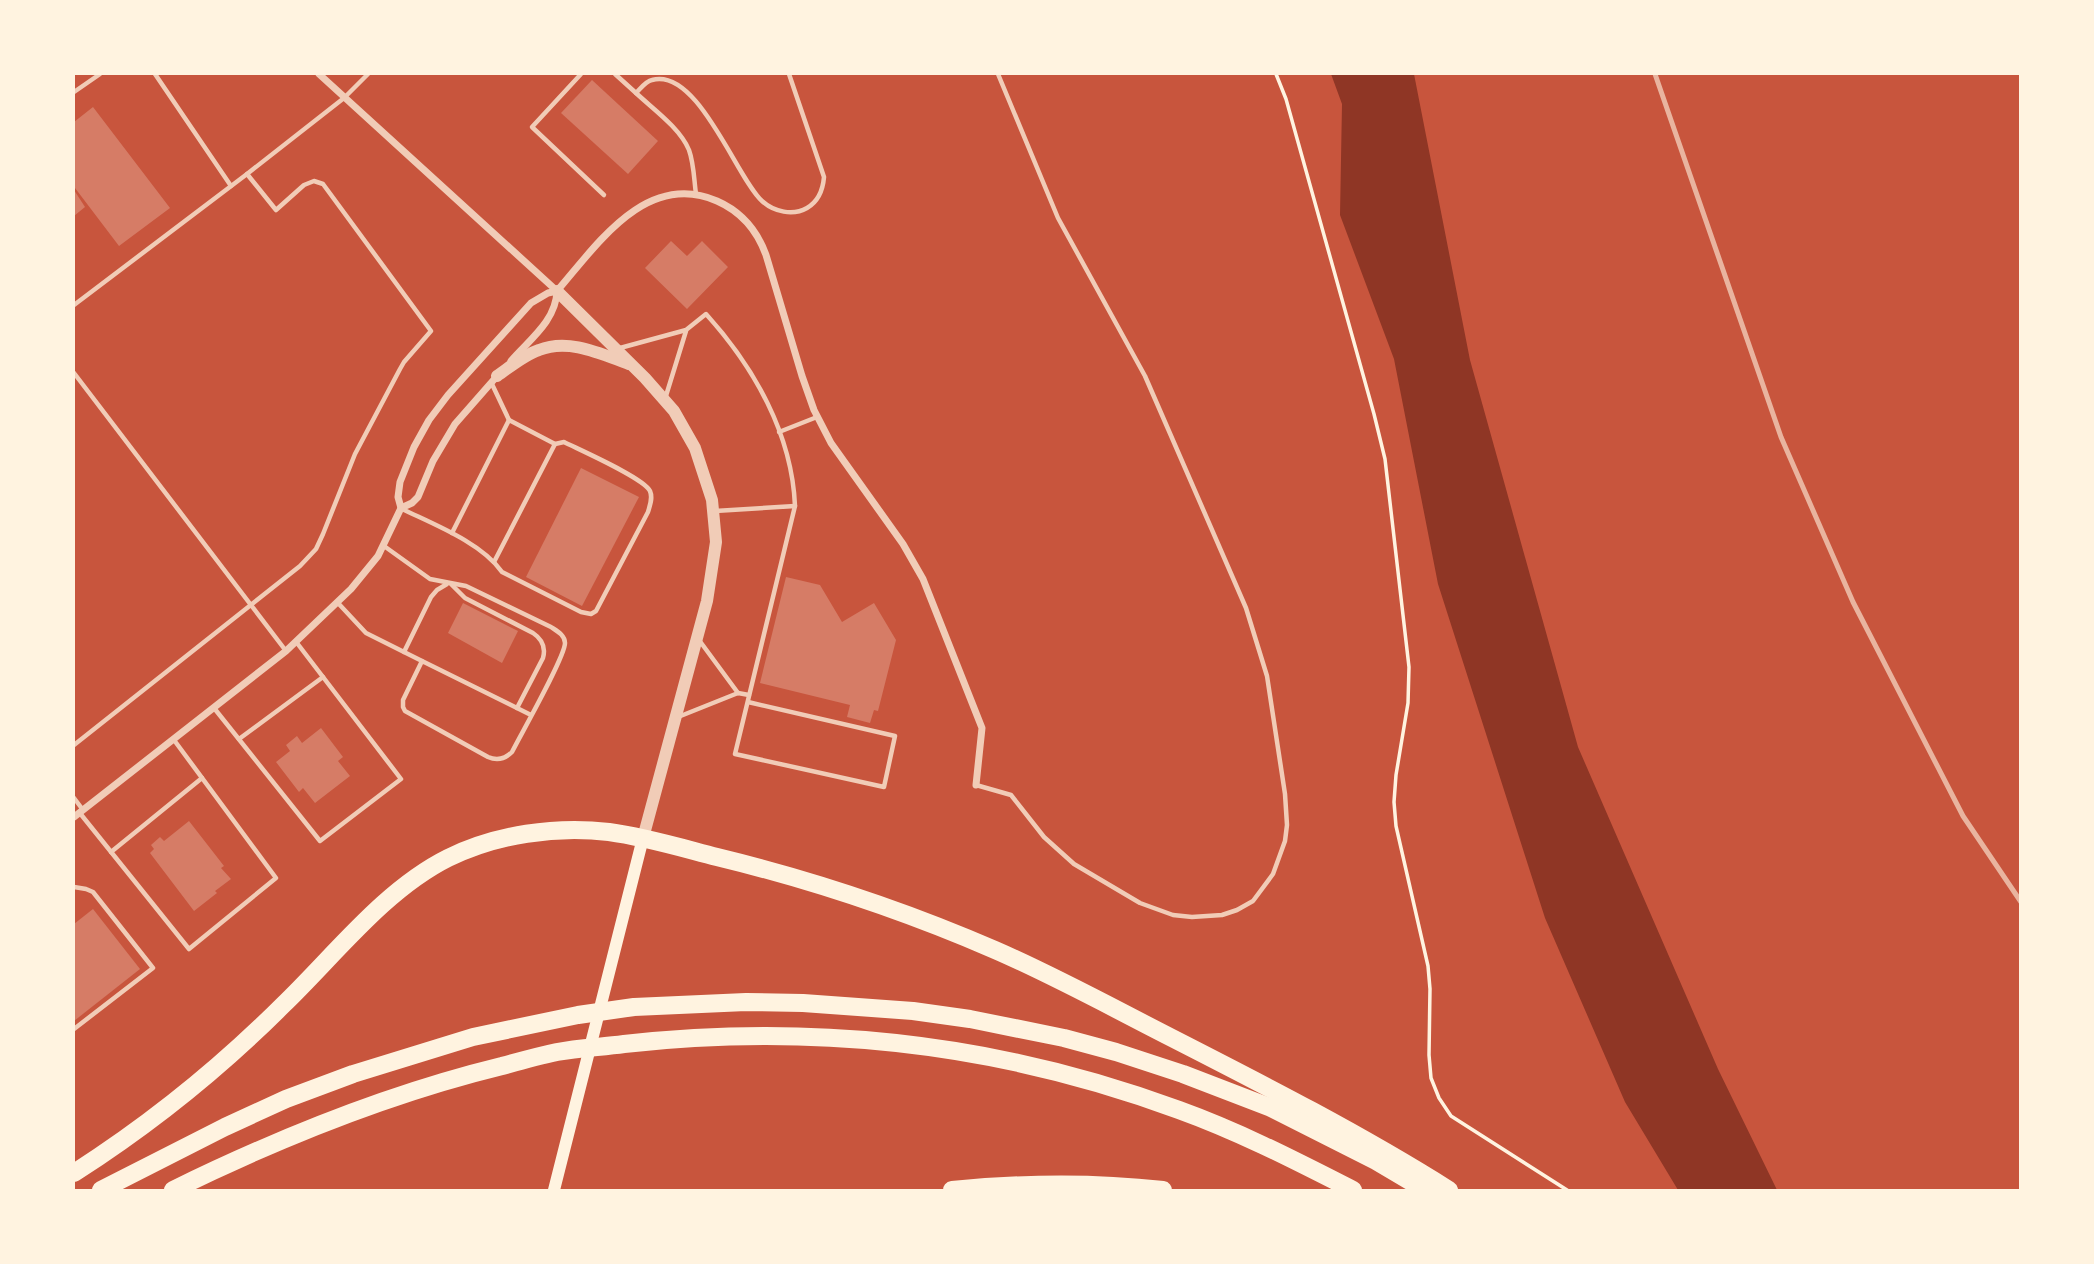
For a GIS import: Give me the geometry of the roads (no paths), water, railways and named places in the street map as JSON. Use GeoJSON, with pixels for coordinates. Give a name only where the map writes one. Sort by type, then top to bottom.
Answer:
{"type":"FeatureCollection","features":[{"type":"Feature","properties":{"kind":"highway"},"geometry":{"type":"LineString","coordinates":[[74,1173],[200,1080],[282,1006],[390,898],[435,865],[472,847],[499,839],[526,834],[581,831],[609,832],[643,838],[770,870],[890,908],[996,950],[1282,1096],[1393,1156],[1449,1191]]}},
{"type":"Feature","properties":{"kind":"highway"},"geometry":{"type":"LineString","coordinates":[[101,1191],[214,1132],[286,1100],[353,1074],[472,1037],[578,1015],[634,1007],[746,1002],[913,1011],[970,1019],[1064,1038],[1116,1052],[1269,1107],[1376,1161],[1425,1191]]}},
{"type":"Feature","properties":{"kind":"highway"},"geometry":{"type":"LineString","coordinates":[[173,1191],[258,1150],[335,1118],[465,1075],[557,1052],[673,1039],[786,1036],[843,1038],[950,1049],[1071,1075],[1215,1124],[1266,1146],[1353,1191]]}},
{"type":"Feature","properties":{"kind":"highway"},"geometry":{"type":"LineString","coordinates":[[952,1191],[1004,1185],[1059,1183],[1163,1191]]}},
{"type":"Feature","properties":{"kind":"main road"},"geometry":{"type":"LineString","coordinates":[[554,1191],[643,838]]}},
{"type":"Feature","properties":{"kind":"street"},"geometry":{"type":"LineString","coordinates":[[319,74],[617,349],[665,400],[682,423],[695,448],[707,480],[713,511],[715,558],[698,638],[643,838]]}},
{"type":"Feature","properties":{"kind":"street"},"geometry":{"type":"LineString","coordinates":[[79,813],[286,652],[338,603],[368,570],[384,547],[401,509],[418,497],[447,436],[494,379],[551,317],[557,291],[598,243],[632,211],[655,199],[682,194],[696,195],[725,204],[751,225],[760,238],[817,416],[831,443],[904,544],[923,579],[982,728],[976,785]]}},
{"type":"Feature","properties":{"kind":"street"},"geometry":{"type":"LineString","coordinates":[[401,509],[397,497],[400,482],[414,447],[437,408],[531,303],[557,291]]}},
{"type":"Feature","properties":{"kind":"street"},"geometry":{"type":"LineString","coordinates":[[494,379],[532,353],[552,346],[573,346],[633,365]]}},
{"type":"Feature","properties":{"kind":"lane"},"geometry":{"type":"LineString","coordinates":[[74,92],[100,74]]}},
{"type":"Feature","properties":{"kind":"lane"},"geometry":{"type":"LineString","coordinates":[[155,74],[231,186]]}},
{"type":"Feature","properties":{"kind":"lane"},"geometry":{"type":"LineString","coordinates":[[74,305],[344,98],[368,74]]}},
{"type":"Feature","properties":{"kind":"lane"},"geometry":{"type":"LineString","coordinates":[[581,74],[532,127],[604,195]]}},
{"type":"Feature","properties":{"kind":"lane"},"geometry":{"type":"LineString","coordinates":[[615,74],[677,132],[688,147],[696,195]]}},
{"type":"Feature","properties":{"kind":"lane"},"geometry":{"type":"LineString","coordinates":[[636,93],[654,79],[667,80],[681,88],[694,99],[716,127],[760,199],[774,208],[795,212],[806,209],[816,201],[822,190],[824,177],[789,74]]}},
{"type":"Feature","properties":{"kind":"lane"},"geometry":{"type":"LineString","coordinates":[[976,785],[1011,795],[1044,836],[1074,864],[1140,903],[1173,915],[1222,915],[1253,901],[1273,874],[1285,841],[1285,794],[1267,676],[1246,608],[1145,376],[1058,218],[998,74]]}},
{"type":"Feature","properties":{"kind":"lane"},"geometry":{"type":"LineString","coordinates":[[74,745],[300,566],[316,549],[355,454],[373,419],[404,362],[430,331],[323,184],[314,181],[304,186],[276,210],[247,174]]}},
{"type":"Feature","properties":{"kind":"lane"},"geometry":{"type":"LineString","coordinates":[[617,349],[687,330],[706,314],[730,341],[746,365],[764,397],[788,454],[794,480],[795,506],[749,698],[735,754],[884,787],[895,736],[749,698],[737,693],[698,638]]}},
{"type":"Feature","properties":{"kind":"lane"},"geometry":{"type":"LineString","coordinates":[[665,400],[687,330]]}},
{"type":"Feature","properties":{"kind":"lane"},"geometry":{"type":"LineString","coordinates":[[74,373],[286,652]]}},
{"type":"Feature","properties":{"kind":"lane"},"geometry":{"type":"LineString","coordinates":[[401,509],[452,533],[494,562],[502,572],[581,612],[595,612],[648,512],[652,501],[650,492],[639,480],[564,442],[555,444],[509,420],[494,379]]}},
{"type":"Feature","properties":{"kind":"lane"},"geometry":{"type":"LineString","coordinates":[[779,432],[817,416]]}},
{"type":"Feature","properties":{"kind":"lane"},"geometry":{"type":"LineString","coordinates":[[452,533],[509,420]]}},
{"type":"Feature","properties":{"kind":"lane"},"geometry":{"type":"LineString","coordinates":[[494,562],[555,444]]}},
{"type":"Feature","properties":{"kind":"lane"},"geometry":{"type":"LineString","coordinates":[[713,511],[795,506]]}},
{"type":"Feature","properties":{"kind":"lane"},"geometry":{"type":"LineString","coordinates":[[384,547],[430,579],[466,586],[545,624],[564,638],[563,650],[510,754],[498,759],[488,757],[405,711],[403,700],[422,661]]}},
{"type":"Feature","properties":{"kind":"lane"},"geometry":{"type":"LineString","coordinates":[[404,652],[430,597],[451,583]]}},
{"type":"Feature","properties":{"kind":"lane"},"geometry":{"type":"LineString","coordinates":[[451,583],[465,598],[542,640],[543,658],[517,708]]}},
{"type":"Feature","properties":{"kind":"lane"},"geometry":{"type":"LineString","coordinates":[[338,603],[366,632],[531,715]]}},
{"type":"Feature","properties":{"kind":"lane"},"geometry":{"type":"LineString","coordinates":[[214,708],[320,841],[401,779],[297,643]]}},
{"type":"Feature","properties":{"kind":"lane"},"geometry":{"type":"LineString","coordinates":[[239,739],[323,677]]}},
{"type":"Feature","properties":{"kind":"lane"},"geometry":{"type":"LineString","coordinates":[[677,718],[737,693]]}},
{"type":"Feature","properties":{"kind":"lane"},"geometry":{"type":"LineString","coordinates":[[74,797],[79,813],[189,949],[276,878],[173,739]]}},
{"type":"Feature","properties":{"kind":"lane"},"geometry":{"type":"LineString","coordinates":[[111,852],[202,778]]}},
{"type":"Feature","properties":{"kind":"lane"},"geometry":{"type":"LineString","coordinates":[[74,887],[93,892],[153,968],[74,1029]]}},
{"type":"Feature","properties":{"kind":"railway"},"geometry":{"type":"LineString","coordinates":[[1655,74],[1781,437],[1853,602],[1963,816],[2021,902]]}}]}
